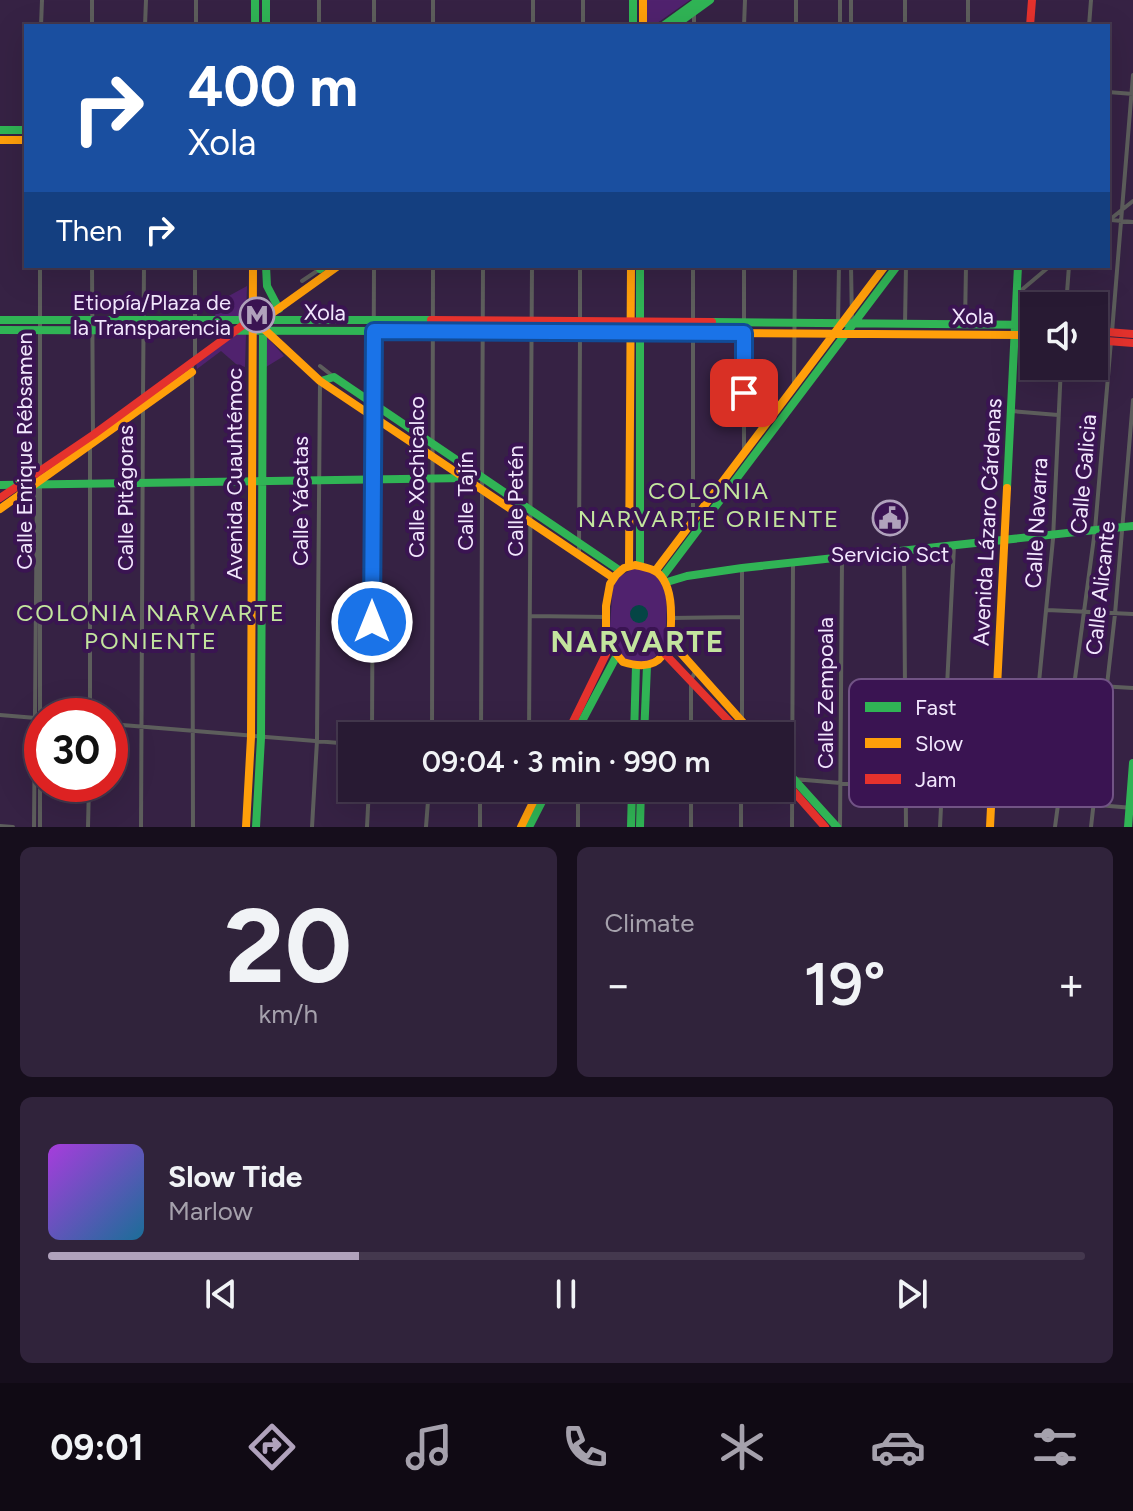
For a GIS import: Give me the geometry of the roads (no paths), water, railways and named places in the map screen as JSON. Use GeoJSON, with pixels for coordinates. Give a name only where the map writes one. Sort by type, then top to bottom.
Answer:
{"type":"FeatureCollection","features":[{"type":"Feature","properties":{"kind":"main road"},"geometry":{"type":"LineString","coordinates":[[255,0],[255,24]]}},
{"type":"Feature","properties":{"kind":"main road"},"geometry":{"type":"LineString","coordinates":[[266,0],[266,24]]}},
{"type":"Feature","properties":{"kind":"main road"},"geometry":{"type":"LineString","coordinates":[[633,0],[633,24]]}},
{"type":"Feature","properties":{"kind":"main road"},"geometry":{"type":"LineString","coordinates":[[643,0],[643,24]]}},
{"type":"Feature","properties":{"kind":"main road"},"geometry":{"type":"LineString","coordinates":[[666,24],[699,0]]}},
{"type":"Feature","properties":{"kind":"main road"},"geometry":{"type":"LineString","coordinates":[[677,24],[710,0]]}},
{"type":"Feature","properties":{"kind":"main road"},"geometry":{"type":"LineString","coordinates":[[1030,24],[1032,0]]}},
{"type":"Feature","properties":{"kind":"main road"},"geometry":{"type":"LineString","coordinates":[[0,130],[24,130]]}},
{"type":"Feature","properties":{"kind":"main road"},"geometry":{"type":"LineString","coordinates":[[0,140],[24,140]]}},
{"type":"Feature","properties":{"kind":"main road","name":"Avenida Cuauhtémoc"},"geometry":{"type":"LineString","coordinates":[[246,827],[251,737],[253,268]]}},
{"type":"Feature","properties":{"kind":"main road"},"geometry":{"type":"LineString","coordinates":[[266,268],[267,286],[279,309]]}},
{"type":"Feature","properties":{"kind":"main road"},"geometry":{"type":"LineString","coordinates":[[335,268],[263,324],[320,381],[579,555],[616,574]]}},
{"type":"Feature","properties":{"kind":"main road"},"geometry":{"type":"LineString","coordinates":[[631,268],[640,565]]}},
{"type":"Feature","properties":{"kind":"main road"},"geometry":{"type":"LineString","coordinates":[[629,566],[635,327],[640,268]]}},
{"type":"Feature","properties":{"kind":"main road"},"geometry":{"type":"LineString","coordinates":[[884,268],[844,323],[845,333],[727,482],[693,520],[662,576],[671,618],[671,642],[666,655],[647,666],[636,666],[616,657],[606,641],[607,594],[616,574],[629,566],[640,565],[662,576],[687,576],[1133,526]]}},
{"type":"Feature","properties":{"kind":"main road"},"geometry":{"type":"LineString","coordinates":[[662,576],[696,531],[744,453],[794,386],[816,366],[834,333],[895,268]]}},
{"type":"Feature","properties":{"kind":"main road","name":"Avenida Lázaro Cárdenas"},"geometry":{"type":"LineString","coordinates":[[997,679],[1018,268]]}},
{"type":"Feature","properties":{"kind":"main road","name":"Xola"},"geometry":{"type":"LineString","coordinates":[[0,330],[40,325],[263,324],[374,319],[579,322],[693,333],[744,328]]}},
{"type":"Feature","properties":{"kind":"main road","name":"Xola"},"geometry":{"type":"LineString","coordinates":[[0,320],[40,325]]}},
{"type":"Feature","properties":{"kind":"main road","name":"Xola"},"geometry":{"type":"LineString","coordinates":[[263,324],[433,332],[580,332],[693,323],[744,328],[795,328],[844,323],[965,324],[1020,330]]}},
{"type":"Feature","properties":{"kind":"main road","name":"Xola"},"geometry":{"type":"LineString","coordinates":[[195,324],[236,329],[252,324]]}},
{"type":"Feature","properties":{"kind":"main road","name":"Avenida Cuauhtémoc"},"geometry":{"type":"LineString","coordinates":[[256,827],[261,738],[263,324]]}},
{"type":"Feature","properties":{"kind":"main road","name":"Xola"},"geometry":{"type":"LineString","coordinates":[[795,328],[845,333],[1020,327]]}},
{"type":"Feature","properties":{"kind":"main road"},"geometry":{"type":"LineString","coordinates":[[0,509],[143,396],[236,329]]}},
{"type":"Feature","properties":{"kind":"main road"},"geometry":{"type":"LineString","coordinates":[[1108,338],[1133,334]]}},
{"type":"Feature","properties":{"kind":"main road"},"geometry":{"type":"LineString","coordinates":[[1108,336],[1133,343]]}},
{"type":"Feature","properties":{"kind":"main road"},"geometry":{"type":"LineString","coordinates":[[92,439],[192,372]]}},
{"type":"Feature","properties":{"kind":"main road"},"geometry":{"type":"LineString","coordinates":[[320,381],[334,377],[579,543],[616,574]]}},
{"type":"Feature","properties":{"kind":"main road","name":"Calle Pitágoras"},"geometry":{"type":"LineString","coordinates":[[143,396],[143,407]]}},
{"type":"Feature","properties":{"kind":"main road"},"geometry":{"type":"LineString","coordinates":[[0,485],[40,479],[193,482],[467,478]]}},
{"type":"Feature","properties":{"kind":"main road"},"geometry":{"type":"LineString","coordinates":[[0,498],[20,483]]}},
{"type":"Feature","properties":{"kind":"main road"},"geometry":{"type":"LineString","coordinates":[[671,642],[742,721]]}},
{"type":"Feature","properties":{"kind":"main road"},"geometry":{"type":"LineString","coordinates":[[577,722],[609,648]]}},
{"type":"Feature","properties":{"kind":"main road"},"geometry":{"type":"LineString","coordinates":[[666,655],[729,722]]}},
{"type":"Feature","properties":{"kind":"main road"},"geometry":{"type":"LineString","coordinates":[[579,722],[616,657]]}},
{"type":"Feature","properties":{"kind":"main road"},"geometry":{"type":"LineString","coordinates":[[634,722],[636,666]]}},
{"type":"Feature","properties":{"kind":"main road"},"geometry":{"type":"LineString","coordinates":[[645,722],[647,666]]}},
{"type":"Feature","properties":{"kind":"main road"},"geometry":{"type":"LineString","coordinates":[[1128,827],[1133,763]]}},
{"type":"Feature","properties":{"kind":"main road"},"geometry":{"type":"LineString","coordinates":[[794,780],[839,827]]}},
{"type":"Feature","properties":{"kind":"main road"},"geometry":{"type":"LineString","coordinates":[[794,792],[825,827]]}},
{"type":"Feature","properties":{"kind":"main road"},"geometry":{"type":"LineString","coordinates":[[521,827],[533,802]]}},
{"type":"Feature","properties":{"kind":"main road"},"geometry":{"type":"LineString","coordinates":[[530,827],[542,802]]}},
{"type":"Feature","properties":{"kind":"main road"},"geometry":{"type":"LineString","coordinates":[[631,827],[632,802]]}},
{"type":"Feature","properties":{"kind":"main road"},"geometry":{"type":"LineString","coordinates":[[640,827],[641,802]]}},
{"type":"Feature","properties":{"kind":"main road","name":"Avenida Lázaro Cárdenas"},"geometry":{"type":"LineString","coordinates":[[990,827],[991,807]]}},
{"type":"Feature","properties":{"kind":"street"},"geometry":{"type":"LineString","coordinates":[[41,24],[42,0]]}},
{"type":"Feature","properties":{"kind":"street"},"geometry":{"type":"LineString","coordinates":[[92,0],[92,24]]}},
{"type":"Feature","properties":{"kind":"street"},"geometry":{"type":"LineString","coordinates":[[145,24],[146,0]]}},
{"type":"Feature","properties":{"kind":"street"},"geometry":{"type":"LineString","coordinates":[[196,0],[196,24]]}},
{"type":"Feature","properties":{"kind":"street"},"geometry":{"type":"LineString","coordinates":[[319,0],[319,24]]}},
{"type":"Feature","properties":{"kind":"street"},"geometry":{"type":"LineString","coordinates":[[374,0],[374,24]]}},
{"type":"Feature","properties":{"kind":"street"},"geometry":{"type":"LineString","coordinates":[[433,0],[433,24]]}},
{"type":"Feature","properties":{"kind":"street"},"geometry":{"type":"LineString","coordinates":[[533,0],[533,24]]}},
{"type":"Feature","properties":{"kind":"street"},"geometry":{"type":"LineString","coordinates":[[583,0],[583,24]]}},
{"type":"Feature","properties":{"kind":"street"},"geometry":{"type":"LineString","coordinates":[[744,24],[745,0]]}},
{"type":"Feature","properties":{"kind":"street"},"geometry":{"type":"LineString","coordinates":[[796,0],[796,24]]}},
{"type":"Feature","properties":{"kind":"street"},"geometry":{"type":"LineString","coordinates":[[840,0],[840,24]]}},
{"type":"Feature","properties":{"kind":"street"},"geometry":{"type":"LineString","coordinates":[[851,0],[851,24]]}},
{"type":"Feature","properties":{"kind":"street"},"geometry":{"type":"LineString","coordinates":[[905,0],[905,24]]}},
{"type":"Feature","properties":{"kind":"street"},"geometry":{"type":"LineString","coordinates":[[968,0],[968,24]]}},
{"type":"Feature","properties":{"kind":"street"},"geometry":{"type":"LineString","coordinates":[[1089,24],[1091,0]]}},
{"type":"Feature","properties":{"kind":"street"},"geometry":{"type":"LineString","coordinates":[[694,12],[694,24]]}},
{"type":"Feature","properties":{"kind":"street","name":"Calle Galicia"},"geometry":{"type":"LineString","coordinates":[[1075,679],[1095,530],[1133,75]]}},
{"type":"Feature","properties":{"kind":"street"},"geometry":{"type":"LineString","coordinates":[[1110,92],[1132,94]]}},
{"type":"Feature","properties":{"kind":"street"},"geometry":{"type":"LineString","coordinates":[[1110,219],[1133,201]]}},
{"type":"Feature","properties":{"kind":"street"},"geometry":{"type":"LineString","coordinates":[[1110,220],[1133,222]]}},
{"type":"Feature","properties":{"kind":"street","name":"Calle Enrique Rébsamen"},"geometry":{"type":"LineString","coordinates":[[40,268],[40,698]]}},
{"type":"Feature","properties":{"kind":"street"},"geometry":{"type":"LineString","coordinates":[[90,698],[92,268]]}},
{"type":"Feature","properties":{"kind":"street","name":"Calle Pitágoras"},"geometry":{"type":"LineString","coordinates":[[143,396],[144,268]]}},
{"type":"Feature","properties":{"kind":"street"},"geometry":{"type":"LineString","coordinates":[[193,827],[192,372],[195,268]]}},
{"type":"Feature","properties":{"kind":"street"},"geometry":{"type":"LineString","coordinates":[[302,281],[320,268]]}},
{"type":"Feature","properties":{"kind":"street"},"geometry":{"type":"LineString","coordinates":[[320,279],[321,268]]}},
{"type":"Feature","properties":{"kind":"street"},"geometry":{"type":"LineString","coordinates":[[372,722],[374,268]]}},
{"type":"Feature","properties":{"kind":"street","name":"Calle Xochicalco"},"geometry":{"type":"LineString","coordinates":[[432,722],[433,268]]}},
{"type":"Feature","properties":{"kind":"street","name":"Calle Tajín"},"geometry":{"type":"LineString","coordinates":[[481,722],[483,268]]}},
{"type":"Feature","properties":{"kind":"street","name":"Calle Petén"},"geometry":{"type":"LineString","coordinates":[[529,722],[532,268]]}},
{"type":"Feature","properties":{"kind":"street"},"geometry":{"type":"LineString","coordinates":[[579,322],[580,268]]}},
{"type":"Feature","properties":{"kind":"street"},"geometry":{"type":"LineString","coordinates":[[693,268],[693,520],[696,531]]}},
{"type":"Feature","properties":{"kind":"street"},"geometry":{"type":"LineString","coordinates":[[744,268],[744,453]]}},
{"type":"Feature","properties":{"kind":"street"},"geometry":{"type":"LineString","coordinates":[[794,386],[795,268]]}},
{"type":"Feature","properties":{"kind":"street"},"geometry":{"type":"LineString","coordinates":[[839,268],[844,323]]}},
{"type":"Feature","properties":{"kind":"street"},"geometry":{"type":"LineString","coordinates":[[851,268],[851,312]]}},
{"type":"Feature","properties":{"kind":"street"},"geometry":{"type":"LineString","coordinates":[[905,325],[906,268]]}},
{"type":"Feature","properties":{"kind":"street"},"geometry":{"type":"LineString","coordinates":[[965,324],[966,268]]}},
{"type":"Feature","properties":{"kind":"street"},"geometry":{"type":"LineString","coordinates":[[1016,294],[1048,268]]}},
{"type":"Feature","properties":{"kind":"street"},"geometry":{"type":"LineString","coordinates":[[1067,292],[1069,268]]}},
{"type":"Feature","properties":{"kind":"street"},"geometry":{"type":"LineString","coordinates":[[579,555],[580,332]]}},
{"type":"Feature","properties":{"kind":"street"},"geometry":{"type":"LineString","coordinates":[[320,366],[334,377]]}},
{"type":"Feature","properties":{"kind":"street","name":"Calle Navarra"},"geometry":{"type":"LineString","coordinates":[[1039,679],[1053,534],[1060,380]]}},
{"type":"Feature","properties":{"kind":"street","name":"Calle Yácatas"},"geometry":{"type":"LineString","coordinates":[[312,827],[317,741],[320,381]]}},
{"type":"Feature","properties":{"kind":"street","name":"Calle Alicante"},"geometry":{"type":"LineString","coordinates":[[1108,679],[1133,400]]}},
{"type":"Feature","properties":{"kind":"street","name":"Calle Pitágoras"},"geometry":{"type":"LineString","coordinates":[[141,827],[143,407]]}},
{"type":"Feature","properties":{"kind":"street"},"geometry":{"type":"LineString","coordinates":[[1011,411],[1058,415]]}},
{"type":"Feature","properties":{"kind":"street"},"geometry":{"type":"LineString","coordinates":[[948,679],[954,545]]}},
{"type":"Feature","properties":{"kind":"street"},"geometry":{"type":"LineString","coordinates":[[904,551],[905,679]]}},
{"type":"Feature","properties":{"kind":"street","name":"Calle Zempoala"},"geometry":{"type":"LineString","coordinates":[[839,827],[842,559]]}},
{"type":"Feature","properties":{"kind":"street"},"geometry":{"type":"LineString","coordinates":[[793,563],[793,722]]}},
{"type":"Feature","properties":{"kind":"street"},"geometry":{"type":"LineString","coordinates":[[742,568],[742,721]]}},
{"type":"Feature","properties":{"kind":"street"},"geometry":{"type":"LineString","coordinates":[[1047,610],[1133,614]]}},
{"type":"Feature","properties":{"kind":"street"},"geometry":{"type":"LineString","coordinates":[[530,616],[607,617]]}},
{"type":"Feature","properties":{"kind":"street"},"geometry":{"type":"LineString","coordinates":[[671,618],[742,617]]}},
{"type":"Feature","properties":{"kind":"street"},"geometry":{"type":"LineString","coordinates":[[691,722],[691,680],[696,670]]}},
{"type":"Feature","properties":{"kind":"street"},"geometry":{"type":"LineString","coordinates":[[1113,687],[1133,688]]}},
{"type":"Feature","properties":{"kind":"street"},"geometry":{"type":"LineString","coordinates":[[0,715],[24,717]]}},
{"type":"Feature","properties":{"kind":"street"},"geometry":{"type":"LineString","coordinates":[[128,726],[338,743]]}},
{"type":"Feature","properties":{"kind":"street"},"geometry":{"type":"LineString","coordinates":[[794,779],[849,785]]}},
{"type":"Feature","properties":{"kind":"street","name":"Calle Enrique Rébsamen"},"geometry":{"type":"LineString","coordinates":[[37,827],[38,802]]}},
{"type":"Feature","properties":{"kind":"street"},"geometry":{"type":"LineString","coordinates":[[88,827],[89,802]]}},
{"type":"Feature","properties":{"kind":"street"},"geometry":{"type":"LineString","coordinates":[[367,827],[368,802]]}},
{"type":"Feature","properties":{"kind":"street"},"geometry":{"type":"LineString","coordinates":[[426,827],[428,802]]}},
{"type":"Feature","properties":{"kind":"street"},"geometry":{"type":"LineString","coordinates":[[480,802],[480,827]]}},
{"type":"Feature","properties":{"kind":"street"},"geometry":{"type":"LineString","coordinates":[[530,802],[530,827]]}},
{"type":"Feature","properties":{"kind":"street"},"geometry":{"type":"LineString","coordinates":[[578,802],[578,827]]}},
{"type":"Feature","properties":{"kind":"street"},"geometry":{"type":"LineString","coordinates":[[691,802],[691,827]]}},
{"type":"Feature","properties":{"kind":"street"},"geometry":{"type":"LineString","coordinates":[[741,802],[741,827]]}},
{"type":"Feature","properties":{"kind":"street"},"geometry":{"type":"LineString","coordinates":[[792,802],[792,827]]}},
{"type":"Feature","properties":{"kind":"street"},"geometry":{"type":"LineString","coordinates":[[905,807],[906,827]]}},
{"type":"Feature","properties":{"kind":"street"},"geometry":{"type":"LineString","coordinates":[[940,827],[942,807]]}},
{"type":"Feature","properties":{"kind":"street","name":"Calle Galicia"},"geometry":{"type":"LineString","coordinates":[[1055,827],[1058,807]]}},
{"type":"Feature","properties":{"kind":"street","name":"Calle Alicante"},"geometry":{"type":"LineString","coordinates":[[1091,827],[1093,807]]}},
{"type":"Feature","properties":{"kind":"street"},"geometry":{"type":"LineString","coordinates":[[0,826],[13,827]]}},
{"type":"Feature","properties":{"kind":"place","name":"Etiopía/Plaza de la Transparencia"},"geometry":{"type":"Point","coordinates":[257,315]}},
{"type":"Feature","properties":{"kind":"place","name":"Servicio Sct"},"geometry":{"type":"Point","coordinates":[890,518]}},
{"type":"Feature","properties":{"kind":"district","name":"COLONIA NARVARTE ORIENTE"},"geometry":{"type":"Point","coordinates":[709,505]}},
{"type":"Feature","properties":{"kind":"district","name":"COLONIA NARVARTE PONIENTE"},"geometry":{"type":"Point","coordinates":[151,627]}},
{"type":"Feature","properties":{"kind":"district","name":"NARVARTE"},"geometry":{"type":"Point","coordinates":[638,642]}}]}
